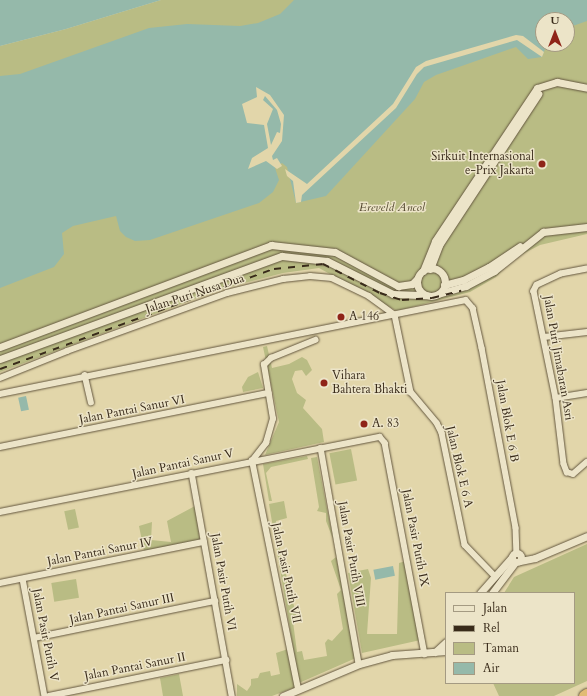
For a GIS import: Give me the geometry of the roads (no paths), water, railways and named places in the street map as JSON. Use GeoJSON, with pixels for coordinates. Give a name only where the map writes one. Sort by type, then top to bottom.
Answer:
{"type":"FeatureCollection","features":[{"type":"Feature","properties":{"kind":"street"},"geometry":{"type":"LineString","coordinates":[[0,347],[261,248],[282,245],[335,252],[398,286],[412,284],[422,271],[435,240],[537,88],[557,82],[587,88]]}},
{"type":"Feature","properties":{"kind":"street"},"geometry":{"type":"LineString","coordinates":[[430,269],[439,245],[540,92],[557,87],[587,93]]}},
{"type":"Feature","properties":{"kind":"street"},"geometry":{"type":"LineString","coordinates":[[0,359],[215,279],[282,256],[327,261],[393,294],[438,294],[466,286],[494,271],[547,230],[587,227]]}},
{"type":"Feature","properties":{"kind":"street"},"geometry":{"type":"LineString","coordinates":[[438,294],[444,285],[463,280],[490,267],[536,238]]}},
{"type":"Feature","properties":{"kind":"street"},"geometry":{"type":"LineString","coordinates":[[211,268],[215,279]]}},
{"type":"Feature","properties":{"kind":"street"},"geometry":{"type":"LineString","coordinates":[[422,271],[430,269],[442,275],[444,285]]}},
{"type":"Feature","properties":{"kind":"street","name":"Jalan Puri Jimabaran Asri"},"geometry":{"type":"LineString","coordinates":[[587,269],[561,274],[535,287],[556,398],[564,464],[567,472],[573,474],[587,462]]}},
{"type":"Feature","properties":{"kind":"street","name":"Jalan Puri Nusa Dua"},"geometry":{"type":"LineString","coordinates":[[0,378],[195,303],[282,279],[310,276],[332,278],[369,296],[395,315]]}},
{"type":"Feature","properties":{"kind":"street"},"geometry":{"type":"LineString","coordinates":[[417,279],[418,289],[426,295]]}},
{"type":"Feature","properties":{"kind":"street","name":"Jalan Blok E 6 B"},"geometry":{"type":"LineString","coordinates":[[395,315],[462,301],[471,302],[482,348],[516,528],[516,559]]}},
{"type":"Feature","properties":{"kind":"street"},"geometry":{"type":"LineString","coordinates":[[0,394],[85,375],[395,315]]}},
{"type":"Feature","properties":{"kind":"street","name":"Jalan Blok E 6 A"},"geometry":{"type":"LineString","coordinates":[[395,315],[411,392],[437,423],[442,433],[465,545],[494,575]]}},
{"type":"Feature","properties":{"kind":"street"},"geometry":{"type":"LineString","coordinates":[[544,337],[587,332]]}},
{"type":"Feature","properties":{"kind":"street"},"geometry":{"type":"LineString","coordinates":[[252,461],[266,442],[271,429],[272,409],[263,370],[265,363],[315,340]]}},
{"type":"Feature","properties":{"kind":"street"},"geometry":{"type":"LineString","coordinates":[[85,375],[91,402]]}},
{"type":"Feature","properties":{"kind":"street","name":"Jalan Pantai Sanur VI"},"geometry":{"type":"LineString","coordinates":[[0,447],[269,393]]}},
{"type":"Feature","properties":{"kind":"street"},"geometry":{"type":"LineString","coordinates":[[556,398],[587,393]]}},
{"type":"Feature","properties":{"kind":"street","name":"Jalan Pasir Putih IX"},"geometry":{"type":"LineString","coordinates":[[371,439],[380,437],[384,443],[425,654]]}},
{"type":"Feature","properties":{"kind":"street","name":"Jalan Pantai Sanur V"},"geometry":{"type":"LineString","coordinates":[[0,512],[252,461],[371,439]]}},
{"type":"Feature","properties":{"kind":"street","name":"Jalan Pasir Putih VIII"},"geometry":{"type":"LineString","coordinates":[[321,448],[359,664]]}},
{"type":"Feature","properties":{"kind":"street","name":"Jalan Pasir Putih VII"},"geometry":{"type":"LineString","coordinates":[[252,461],[298,689]]}},
{"type":"Feature","properties":{"kind":"street","name":"Jalan Pasir Putih VI"},"geometry":{"type":"LineString","coordinates":[[192,473],[232,696]]}},
{"type":"Feature","properties":{"kind":"street"},"geometry":{"type":"LineString","coordinates":[[481,592],[494,575],[516,559],[535,558],[587,536]]}},
{"type":"Feature","properties":{"kind":"street","name":"Jalan Pantai Sanur IV"},"geometry":{"type":"LineString","coordinates":[[0,583],[204,542]]}},
{"type":"Feature","properties":{"kind":"street"},"geometry":{"type":"LineString","coordinates":[[493,592],[516,559]]}},
{"type":"Feature","properties":{"kind":"street","name":"Jalan Pasir Putih V"},"geometry":{"type":"LineString","coordinates":[[23,579],[45,696]]}},
{"type":"Feature","properties":{"kind":"street","name":"Jalan Pantai Sanur III"},"geometry":{"type":"LineString","coordinates":[[34,638],[215,601]]}},
{"type":"Feature","properties":{"kind":"street"},"geometry":{"type":"LineString","coordinates":[[435,653],[445,643]]}},
{"type":"Feature","properties":{"kind":"street"},"geometry":{"type":"LineString","coordinates":[[283,696],[359,664],[392,655],[425,654],[445,651]]}},
{"type":"Feature","properties":{"kind":"street","name":"Jalan Pantai Sanur II"},"geometry":{"type":"LineString","coordinates":[[49,696],[226,660]]}},
{"type":"Feature","properties":{"kind":"water"},"geometry":{"type":"Polygon","coordinates":[[[0,0],[161,0],[66,29],[0,46],[0,0]]]}},
{"type":"Feature","properties":{"kind":"water"},"geometry":{"type":"Polygon","coordinates":[[[294,0],[587,0],[587,21],[575,25],[575,12],[535,12],[535,52],[544,52],[542,57],[528,59],[516,47],[436,75],[424,82],[415,99],[326,196],[296,203],[287,167],[282,163],[275,168],[279,180],[273,192],[259,203],[150,240],[135,241],[126,237],[120,231],[116,216],[73,226],[62,233],[64,254],[54,267],[0,288],[0,76],[20,74],[149,28],[187,24],[240,26],[258,23],[280,14],[294,0]]]}},
{"type":"Feature","properties":{"kind":"water"},"geometry":{"type":"Polygon","coordinates":[[[26,396],[29,410],[21,411],[18,398],[26,396]]]}},
{"type":"Feature","properties":{"kind":"water"},"geometry":{"type":"Polygon","coordinates":[[[393,566],[395,576],[375,580],[373,570],[393,566]]]}},
{"type":"Feature","properties":{"kind":"railway"},"geometry":{"type":"LineString","coordinates":[[0,369],[274,269],[323,264],[380,293],[402,300],[432,298],[461,291]]}},
{"type":"Feature","properties":{"kind":"place","name":"Sirkuit Internasional e-Prix Jakarta"},"geometry":{"type":"Point","coordinates":[542,164]}},
{"type":"Feature","properties":{"kind":"place","name":"A 146"},"geometry":{"type":"Point","coordinates":[341,317]}},
{"type":"Feature","properties":{"kind":"place","name":"Vihara Bahtera Bhakti"},"geometry":{"type":"Point","coordinates":[324,383]}},
{"type":"Feature","properties":{"kind":"place","name":"A. 83"},"geometry":{"type":"Point","coordinates":[364,424]}},
{"type":"Feature","properties":{"kind":"park label","name":"Ereveld Ancol"},"geometry":{"type":"Point","coordinates":[392,208]}}]}
